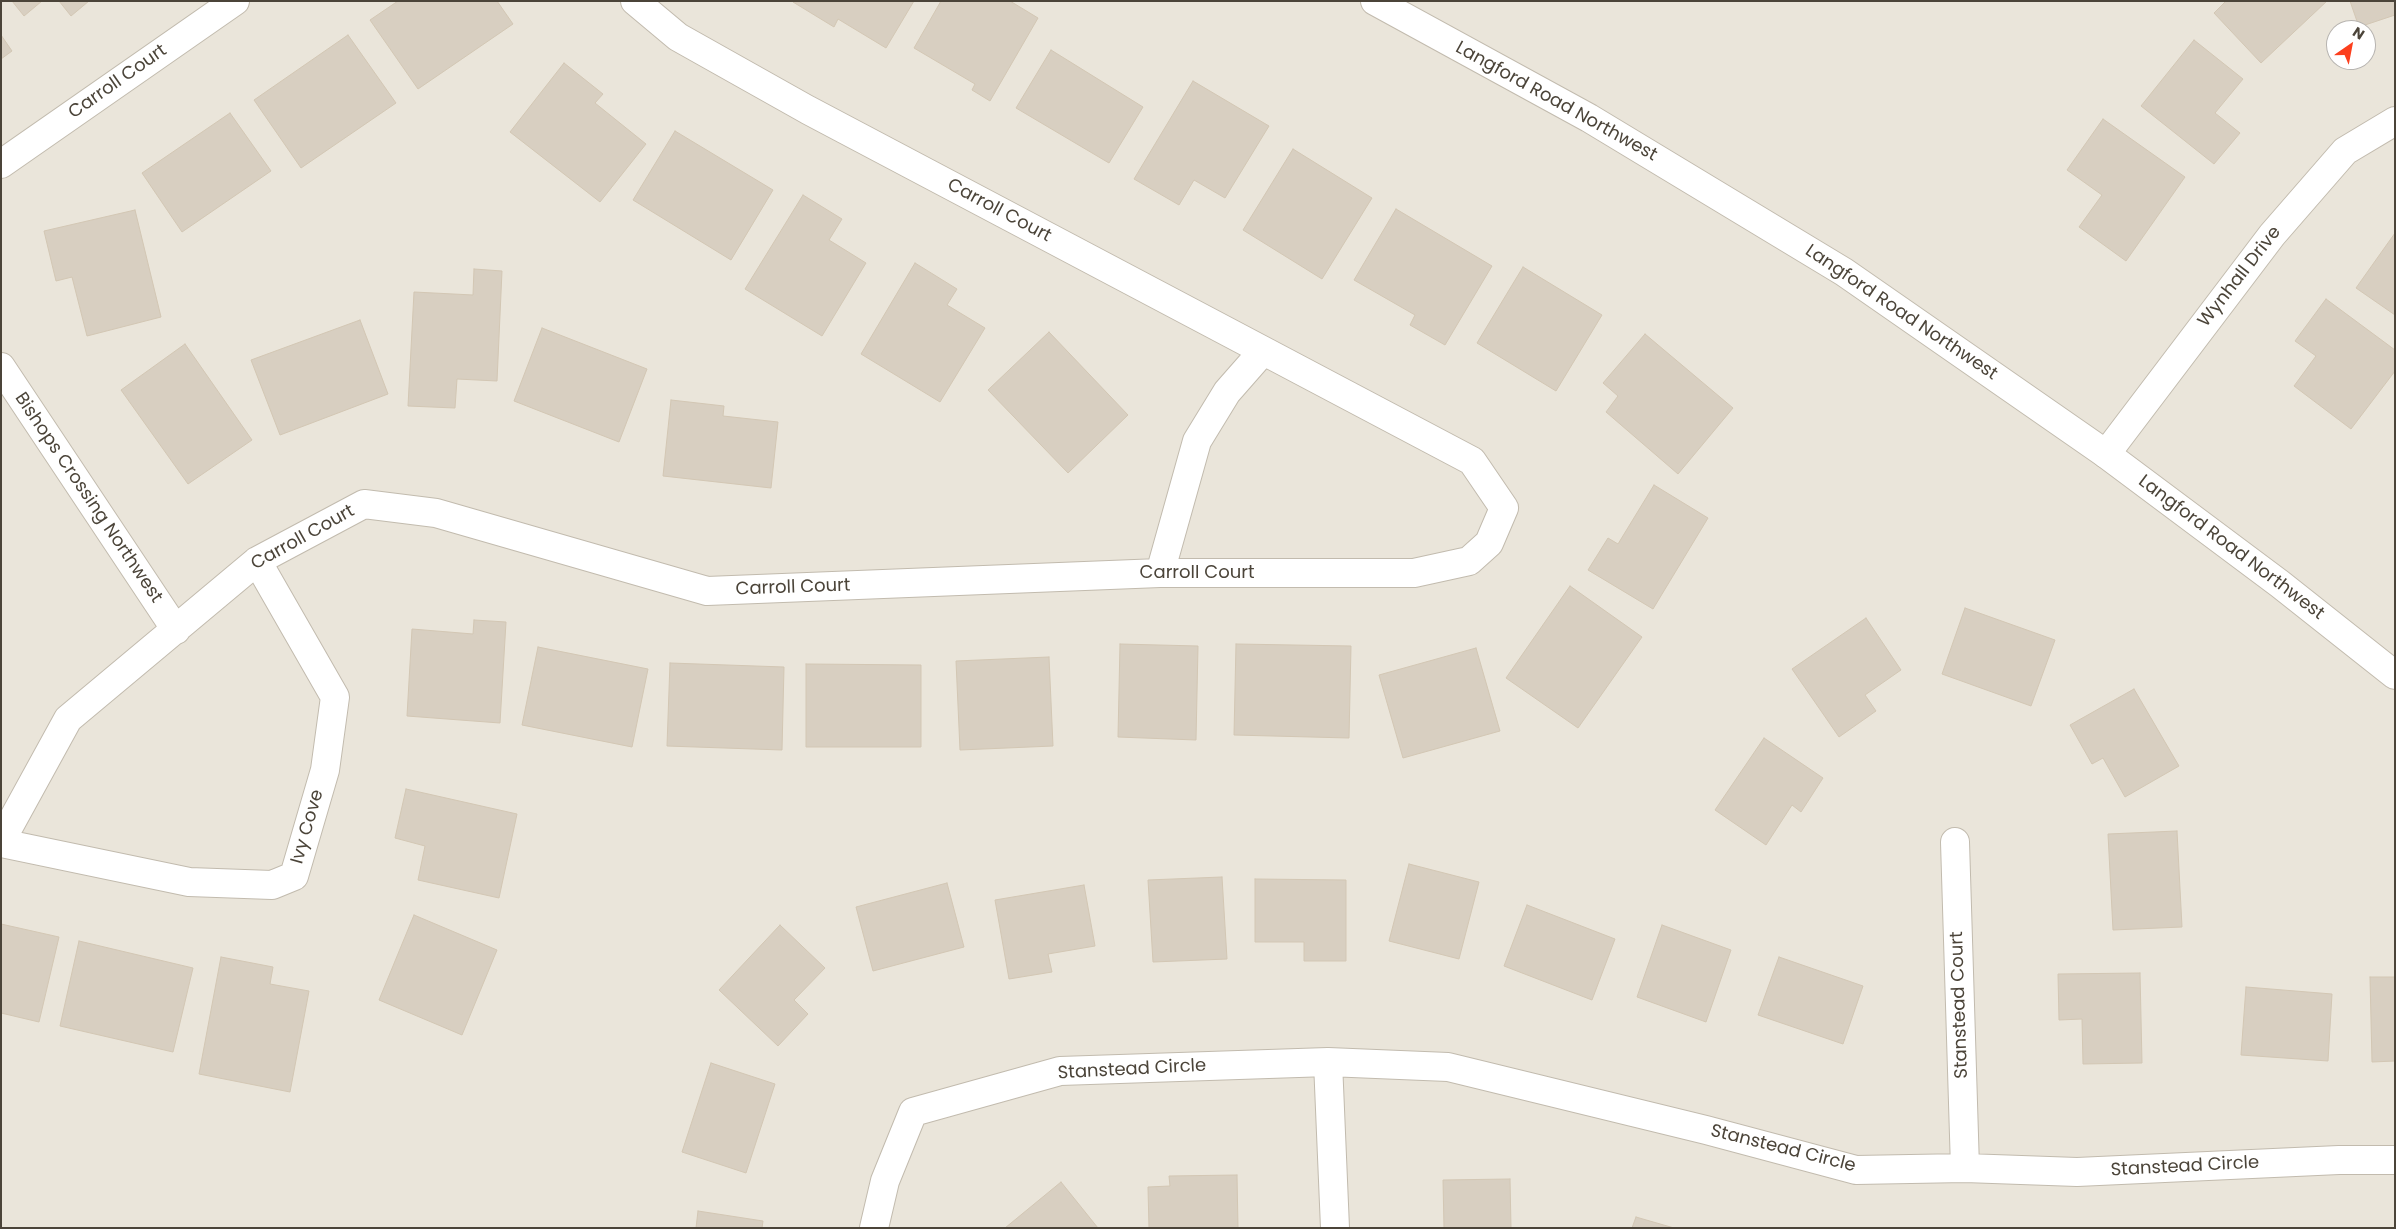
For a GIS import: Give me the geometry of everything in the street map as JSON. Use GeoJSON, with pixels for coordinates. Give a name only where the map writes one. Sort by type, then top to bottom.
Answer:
{"type":"FeatureCollection","features":[{"type":"Feature","properties":{"kind":"street","name":"Carroll Court"},"geometry":{"type":"LineString","coordinates":[[1,164],[235,1]]}},
{"type":"Feature","properties":{"kind":"street","name":"Carroll Court"},"geometry":{"type":"LineString","coordinates":[[1,842],[68,719],[257,560],[364,504],[436,513],[707,591],[1160,573],[1414,573],[1469,561],[1488,542],[1504,508],[1472,461],[808,110],[678,37],[635,1]]}},
{"type":"Feature","properties":{"kind":"street","name":"Langford Road Northwest"},"geometry":{"type":"LineString","coordinates":[[1375,1],[1589,118],[1844,272],[2106,454],[2280,584],[2395,675]]}},
{"type":"Feature","properties":{"kind":"street","name":"Wynhall Drive"},"geometry":{"type":"LineString","coordinates":[[2106,454],[2272,235],[2344,151],[2395,121]]}},
{"type":"Feature","properties":{"kind":"street"},"geometry":{"type":"LineString","coordinates":[[1160,573],[1198,442],[1227,392],[1263,351]]}},
{"type":"Feature","properties":{"kind":"street","name":"Bishops Crossing Northwest"},"geometry":{"type":"LineString","coordinates":[[1,367],[176,630]]}},
{"type":"Feature","properties":{"kind":"street","name":"Ivy Cove"},"geometry":{"type":"LineString","coordinates":[[1,842],[189,882],[272,885],[294,876],[325,770],[335,697],[257,560]]}},
{"type":"Feature","properties":{"kind":"street","name":"Stanstead Court"},"geometry":{"type":"LineString","coordinates":[[1955,842],[1965,1168]]}},
{"type":"Feature","properties":{"kind":"street"},"geometry":{"type":"LineString","coordinates":[[1328,1062],[1335,1228]]}},
{"type":"Feature","properties":{"kind":"street","name":"Stanstead Circle"},"geometry":{"type":"LineString","coordinates":[[874,1228],[885,1181],[913,1112],[1060,1071],[1328,1062],[1448,1067],[1706,1130],[1856,1170],[1965,1168],[2077,1172],[2339,1160],[2395,1160]]}},
{"type":"Feature","properties":{"kind":"shaded area"},"geometry":{"type":"Polygon","coordinates":[[[1,1],[2395,1],[2395,1228],[1,1228],[1,1]]]}},
{"type":"Feature","properties":{"kind":"building"},"geometry":{"type":"Polygon","coordinates":[[[12,1],[42,1],[24,16],[12,1]]]}},
{"type":"Feature","properties":{"kind":"building"},"geometry":{"type":"Polygon","coordinates":[[[59,1],[89,1],[71,16],[59,1]]]}},
{"type":"Feature","properties":{"kind":"building"},"geometry":{"type":"Polygon","coordinates":[[[398,1],[497,1],[513,24],[418,89],[370,20],[398,1]]]}},
{"type":"Feature","properties":{"kind":"building"},"geometry":{"type":"Polygon","coordinates":[[[914,1],[886,48],[838,19],[834,27],[793,2],[914,1]]]}},
{"type":"Feature","properties":{"kind":"building"},"geometry":{"type":"Polygon","coordinates":[[[941,1],[1010,1],[1038,18],[990,101],[972,90],[975,84],[914,48],[941,1]]]}},
{"type":"Feature","properties":{"kind":"building"},"geometry":{"type":"Polygon","coordinates":[[[2226,1],[2327,1],[2261,63],[2214,13],[2226,1]]]}},
{"type":"Feature","properties":{"kind":"building"},"geometry":{"type":"Polygon","coordinates":[[[2350,1],[2395,1],[2395,15],[2376,21],[2357,20],[2350,1]]]}},
{"type":"Feature","properties":{"kind":"building"},"geometry":{"type":"Polygon","coordinates":[[[1,35],[12,51],[1,59],[1,35]]]}},
{"type":"Feature","properties":{"kind":"building"},"geometry":{"type":"Polygon","coordinates":[[[348,35],[396,103],[301,168],[254,100],[348,35]]]}},
{"type":"Feature","properties":{"kind":"building"},"geometry":{"type":"Polygon","coordinates":[[[2194,40],[2243,79],[2215,113],[2240,133],[2214,164],[2141,106],[2194,40]]]}},
{"type":"Feature","properties":{"kind":"building"},"geometry":{"type":"Polygon","coordinates":[[[1051,50],[1143,107],[1109,163],[1016,108],[1051,50]]]}},
{"type":"Feature","properties":{"kind":"building"},"geometry":{"type":"Polygon","coordinates":[[[564,63],[603,94],[595,103],[646,144],[600,202],[510,132],[564,63]]]}},
{"type":"Feature","properties":{"kind":"building"},"geometry":{"type":"Polygon","coordinates":[[[1193,81],[1269,126],[1225,198],[1194,180],[1179,205],[1134,179],[1193,81]]]}},
{"type":"Feature","properties":{"kind":"building"},"geometry":{"type":"Polygon","coordinates":[[[230,113],[271,171],[182,232],[142,173],[230,113]]]}},
{"type":"Feature","properties":{"kind":"building"},"geometry":{"type":"Polygon","coordinates":[[[2103,119],[2185,177],[2126,261],[2079,227],[2102,195],[2067,170],[2103,119]]]}},
{"type":"Feature","properties":{"kind":"building"},"geometry":{"type":"Polygon","coordinates":[[[675,131],[773,190],[731,260],[633,200],[675,131]]]}},
{"type":"Feature","properties":{"kind":"building"},"geometry":{"type":"Polygon","coordinates":[[[1293,149],[1372,198],[1322,279],[1243,230],[1293,149]]]}},
{"type":"Feature","properties":{"kind":"building"},"geometry":{"type":"Polygon","coordinates":[[[803,195],[842,219],[829,240],[866,263],[822,336],[745,289],[803,195]]]}},
{"type":"Feature","properties":{"kind":"building"},"geometry":{"type":"Polygon","coordinates":[[[1396,209],[1492,266],[1445,345],[1410,325],[1415,315],[1354,280],[1396,209]]]}},
{"type":"Feature","properties":{"kind":"building"},"geometry":{"type":"Polygon","coordinates":[[[135,210],[161,317],[87,336],[72,277],[56,281],[44,231],[135,210]]]}},
{"type":"Feature","properties":{"kind":"building"},"geometry":{"type":"Polygon","coordinates":[[[2395,233],[2395,315],[2356,288],[2395,233]]]}},
{"type":"Feature","properties":{"kind":"building"},"geometry":{"type":"Polygon","coordinates":[[[915,263],[957,289],[947,305],[985,328],[940,402],[861,354],[915,263]]]}},
{"type":"Feature","properties":{"kind":"building"},"geometry":{"type":"Polygon","coordinates":[[[1523,267],[1602,315],[1556,391],[1477,343],[1523,267]]]}},
{"type":"Feature","properties":{"kind":"building"},"geometry":{"type":"Polygon","coordinates":[[[474,269],[502,271],[497,381],[457,379],[455,408],[408,406],[414,292],[473,295],[474,269]]]}},
{"type":"Feature","properties":{"kind":"building"},"geometry":{"type":"Polygon","coordinates":[[[2326,299],[2395,350],[2395,371],[2351,429],[2294,386],[2316,356],[2295,341],[2326,299]]]}},
{"type":"Feature","properties":{"kind":"building"},"geometry":{"type":"Polygon","coordinates":[[[360,320],[388,394],[280,435],[251,360],[360,320]]]}},
{"type":"Feature","properties":{"kind":"building"},"geometry":{"type":"Polygon","coordinates":[[[542,328],[647,369],[619,442],[514,401],[542,328]]]}},
{"type":"Feature","properties":{"kind":"building"},"geometry":{"type":"Polygon","coordinates":[[[1049,332],[1128,415],[1068,473],[988,390],[1049,332]]]}},
{"type":"Feature","properties":{"kind":"building"},"geometry":{"type":"Polygon","coordinates":[[[1645,334],[1733,408],[1678,474],[1606,412],[1618,396],[1603,383],[1645,334]]]}},
{"type":"Feature","properties":{"kind":"building"},"geometry":{"type":"Polygon","coordinates":[[[185,344],[252,440],[188,484],[121,390],[185,344]]]}},
{"type":"Feature","properties":{"kind":"building"},"geometry":{"type":"Polygon","coordinates":[[[671,400],[724,406],[723,416],[778,422],[771,488],[663,476],[671,400]]]}},
{"type":"Feature","properties":{"kind":"building"},"geometry":{"type":"Polygon","coordinates":[[[1654,485],[1708,518],[1653,609],[1588,570],[1608,538],[1618,544],[1654,485]]]}},
{"type":"Feature","properties":{"kind":"building"},"geometry":{"type":"Polygon","coordinates":[[[1570,586],[1642,637],[1578,728],[1506,678],[1570,586]]]}},
{"type":"Feature","properties":{"kind":"building"},"geometry":{"type":"Polygon","coordinates":[[[1965,608],[2055,640],[2031,706],[1942,674],[1965,608]]]}},
{"type":"Feature","properties":{"kind":"building"},"geometry":{"type":"Polygon","coordinates":[[[1866,618],[1901,670],[1865,695],[1876,711],[1839,737],[1792,669],[1866,618]]]}},
{"type":"Feature","properties":{"kind":"building"},"geometry":{"type":"Polygon","coordinates":[[[474,620],[506,622],[500,723],[407,716],[412,629],[473,634],[474,620]]]}},
{"type":"Feature","properties":{"kind":"building"},"geometry":{"type":"Polygon","coordinates":[[[1120,644],[1198,646],[1196,740],[1118,737],[1120,644]]]}},
{"type":"Feature","properties":{"kind":"building"},"geometry":{"type":"Polygon","coordinates":[[[1236,644],[1351,646],[1349,738],[1234,735],[1236,644]]]}},
{"type":"Feature","properties":{"kind":"building"},"geometry":{"type":"Polygon","coordinates":[[[538,647],[648,669],[632,747],[522,725],[538,647]]]}},
{"type":"Feature","properties":{"kind":"building"},"geometry":{"type":"Polygon","coordinates":[[[1476,648],[1500,731],[1403,758],[1379,675],[1476,648]]]}},
{"type":"Feature","properties":{"kind":"building"},"geometry":{"type":"Polygon","coordinates":[[[1049,657],[1053,746],[960,750],[956,661],[1049,657]]]}},
{"type":"Feature","properties":{"kind":"building"},"geometry":{"type":"Polygon","coordinates":[[[670,663],[784,667],[782,750],[667,746],[670,663]]]}},
{"type":"Feature","properties":{"kind":"building"},"geometry":{"type":"Polygon","coordinates":[[[806,664],[921,665],[921,747],[806,747],[806,664]]]}},
{"type":"Feature","properties":{"kind":"building"},"geometry":{"type":"Polygon","coordinates":[[[2134,689],[2179,766],[2125,797],[2103,758],[2092,764],[2070,725],[2134,689]]]}},
{"type":"Feature","properties":{"kind":"building"},"geometry":{"type":"Polygon","coordinates":[[[1764,738],[1823,778],[1801,812],[1792,805],[1766,845],[1715,810],[1764,738]]]}},
{"type":"Feature","properties":{"kind":"building"},"geometry":{"type":"Polygon","coordinates":[[[406,789],[517,814],[499,898],[418,880],[425,846],[395,838],[406,789]]]}},
{"type":"Feature","properties":{"kind":"building"},"geometry":{"type":"Polygon","coordinates":[[[2177,831],[2182,927],[2113,930],[2108,834],[2177,831]]]}},
{"type":"Feature","properties":{"kind":"building"},"geometry":{"type":"Polygon","coordinates":[[[1409,864],[1479,882],[1459,959],[1389,941],[1409,864]]]}},
{"type":"Feature","properties":{"kind":"building"},"geometry":{"type":"Polygon","coordinates":[[[1222,877],[1227,959],[1153,962],[1148,880],[1222,877]]]}},
{"type":"Feature","properties":{"kind":"building"},"geometry":{"type":"Polygon","coordinates":[[[1255,879],[1346,880],[1346,961],[1304,961],[1304,942],[1255,942],[1255,879]]]}},
{"type":"Feature","properties":{"kind":"building"},"geometry":{"type":"Polygon","coordinates":[[[947,883],[964,947],[873,971],[856,907],[947,883]]]}},
{"type":"Feature","properties":{"kind":"building"},"geometry":{"type":"Polygon","coordinates":[[[1084,885],[1095,946],[1048,954],[1052,972],[1009,979],[995,900],[1084,885]]]}},
{"type":"Feature","properties":{"kind":"building"},"geometry":{"type":"Polygon","coordinates":[[[1527,905],[1615,939],[1592,1000],[1504,966],[1527,905]]]}},
{"type":"Feature","properties":{"kind":"building"},"geometry":{"type":"Polygon","coordinates":[[[414,915],[497,950],[462,1035],[379,1000],[414,915]]]}},
{"type":"Feature","properties":{"kind":"building"},"geometry":{"type":"Polygon","coordinates":[[[1,924],[59,937],[39,1022],[1,1013],[1,924]]]}},
{"type":"Feature","properties":{"kind":"building"},"geometry":{"type":"Polygon","coordinates":[[[780,925],[825,968],[794,1000],[808,1014],[778,1046],[719,990],[780,925]]]}},
{"type":"Feature","properties":{"kind":"building"},"geometry":{"type":"Polygon","coordinates":[[[1662,925],[1731,950],[1706,1022],[1637,997],[1662,925]]]}},
{"type":"Feature","properties":{"kind":"building"},"geometry":{"type":"Polygon","coordinates":[[[79,941],[193,968],[173,1052],[60,1026],[79,941]]]}},
{"type":"Feature","properties":{"kind":"building"},"geometry":{"type":"Polygon","coordinates":[[[221,957],[273,967],[270,984],[309,991],[290,1092],[199,1074],[221,957]]]}},
{"type":"Feature","properties":{"kind":"building"},"geometry":{"type":"Polygon","coordinates":[[[1779,957],[1863,986],[1843,1044],[1758,1015],[1779,957]]]}},
{"type":"Feature","properties":{"kind":"building"},"geometry":{"type":"Polygon","coordinates":[[[2140,973],[2142,1063],[2083,1064],[2082,1019],[2059,1020],[2058,974],[2140,973]]]}},
{"type":"Feature","properties":{"kind":"building"},"geometry":{"type":"Polygon","coordinates":[[[2370,977],[2395,977],[2395,1061],[2372,1062],[2370,977]]]}},
{"type":"Feature","properties":{"kind":"building"},"geometry":{"type":"Polygon","coordinates":[[[2246,987],[2332,994],[2328,1061],[2241,1055],[2246,987]]]}},
{"type":"Feature","properties":{"kind":"building"},"geometry":{"type":"Polygon","coordinates":[[[711,1063],[775,1084],[746,1173],[682,1152],[711,1063]]]}},
{"type":"Feature","properties":{"kind":"building"},"geometry":{"type":"Polygon","coordinates":[[[1237,1175],[1238,1228],[1149,1228],[1148,1187],[1170,1186],[1169,1176],[1237,1175]]]}},
{"type":"Feature","properties":{"kind":"building"},"geometry":{"type":"Polygon","coordinates":[[[1510,1179],[1511,1228],[1444,1228],[1443,1180],[1510,1179]]]}},
{"type":"Feature","properties":{"kind":"building"},"geometry":{"type":"Polygon","coordinates":[[[1061,1182],[1098,1228],[1005,1228],[1061,1182]]]}},
{"type":"Feature","properties":{"kind":"building"},"geometry":{"type":"Polygon","coordinates":[[[698,1211],[763,1221],[762,1228],[696,1228],[698,1211]]]}},
{"type":"Feature","properties":{"kind":"building"},"geometry":{"type":"Polygon","coordinates":[[[1636,1217],[1674,1228],[1632,1228],[1636,1217]]]}}]}
